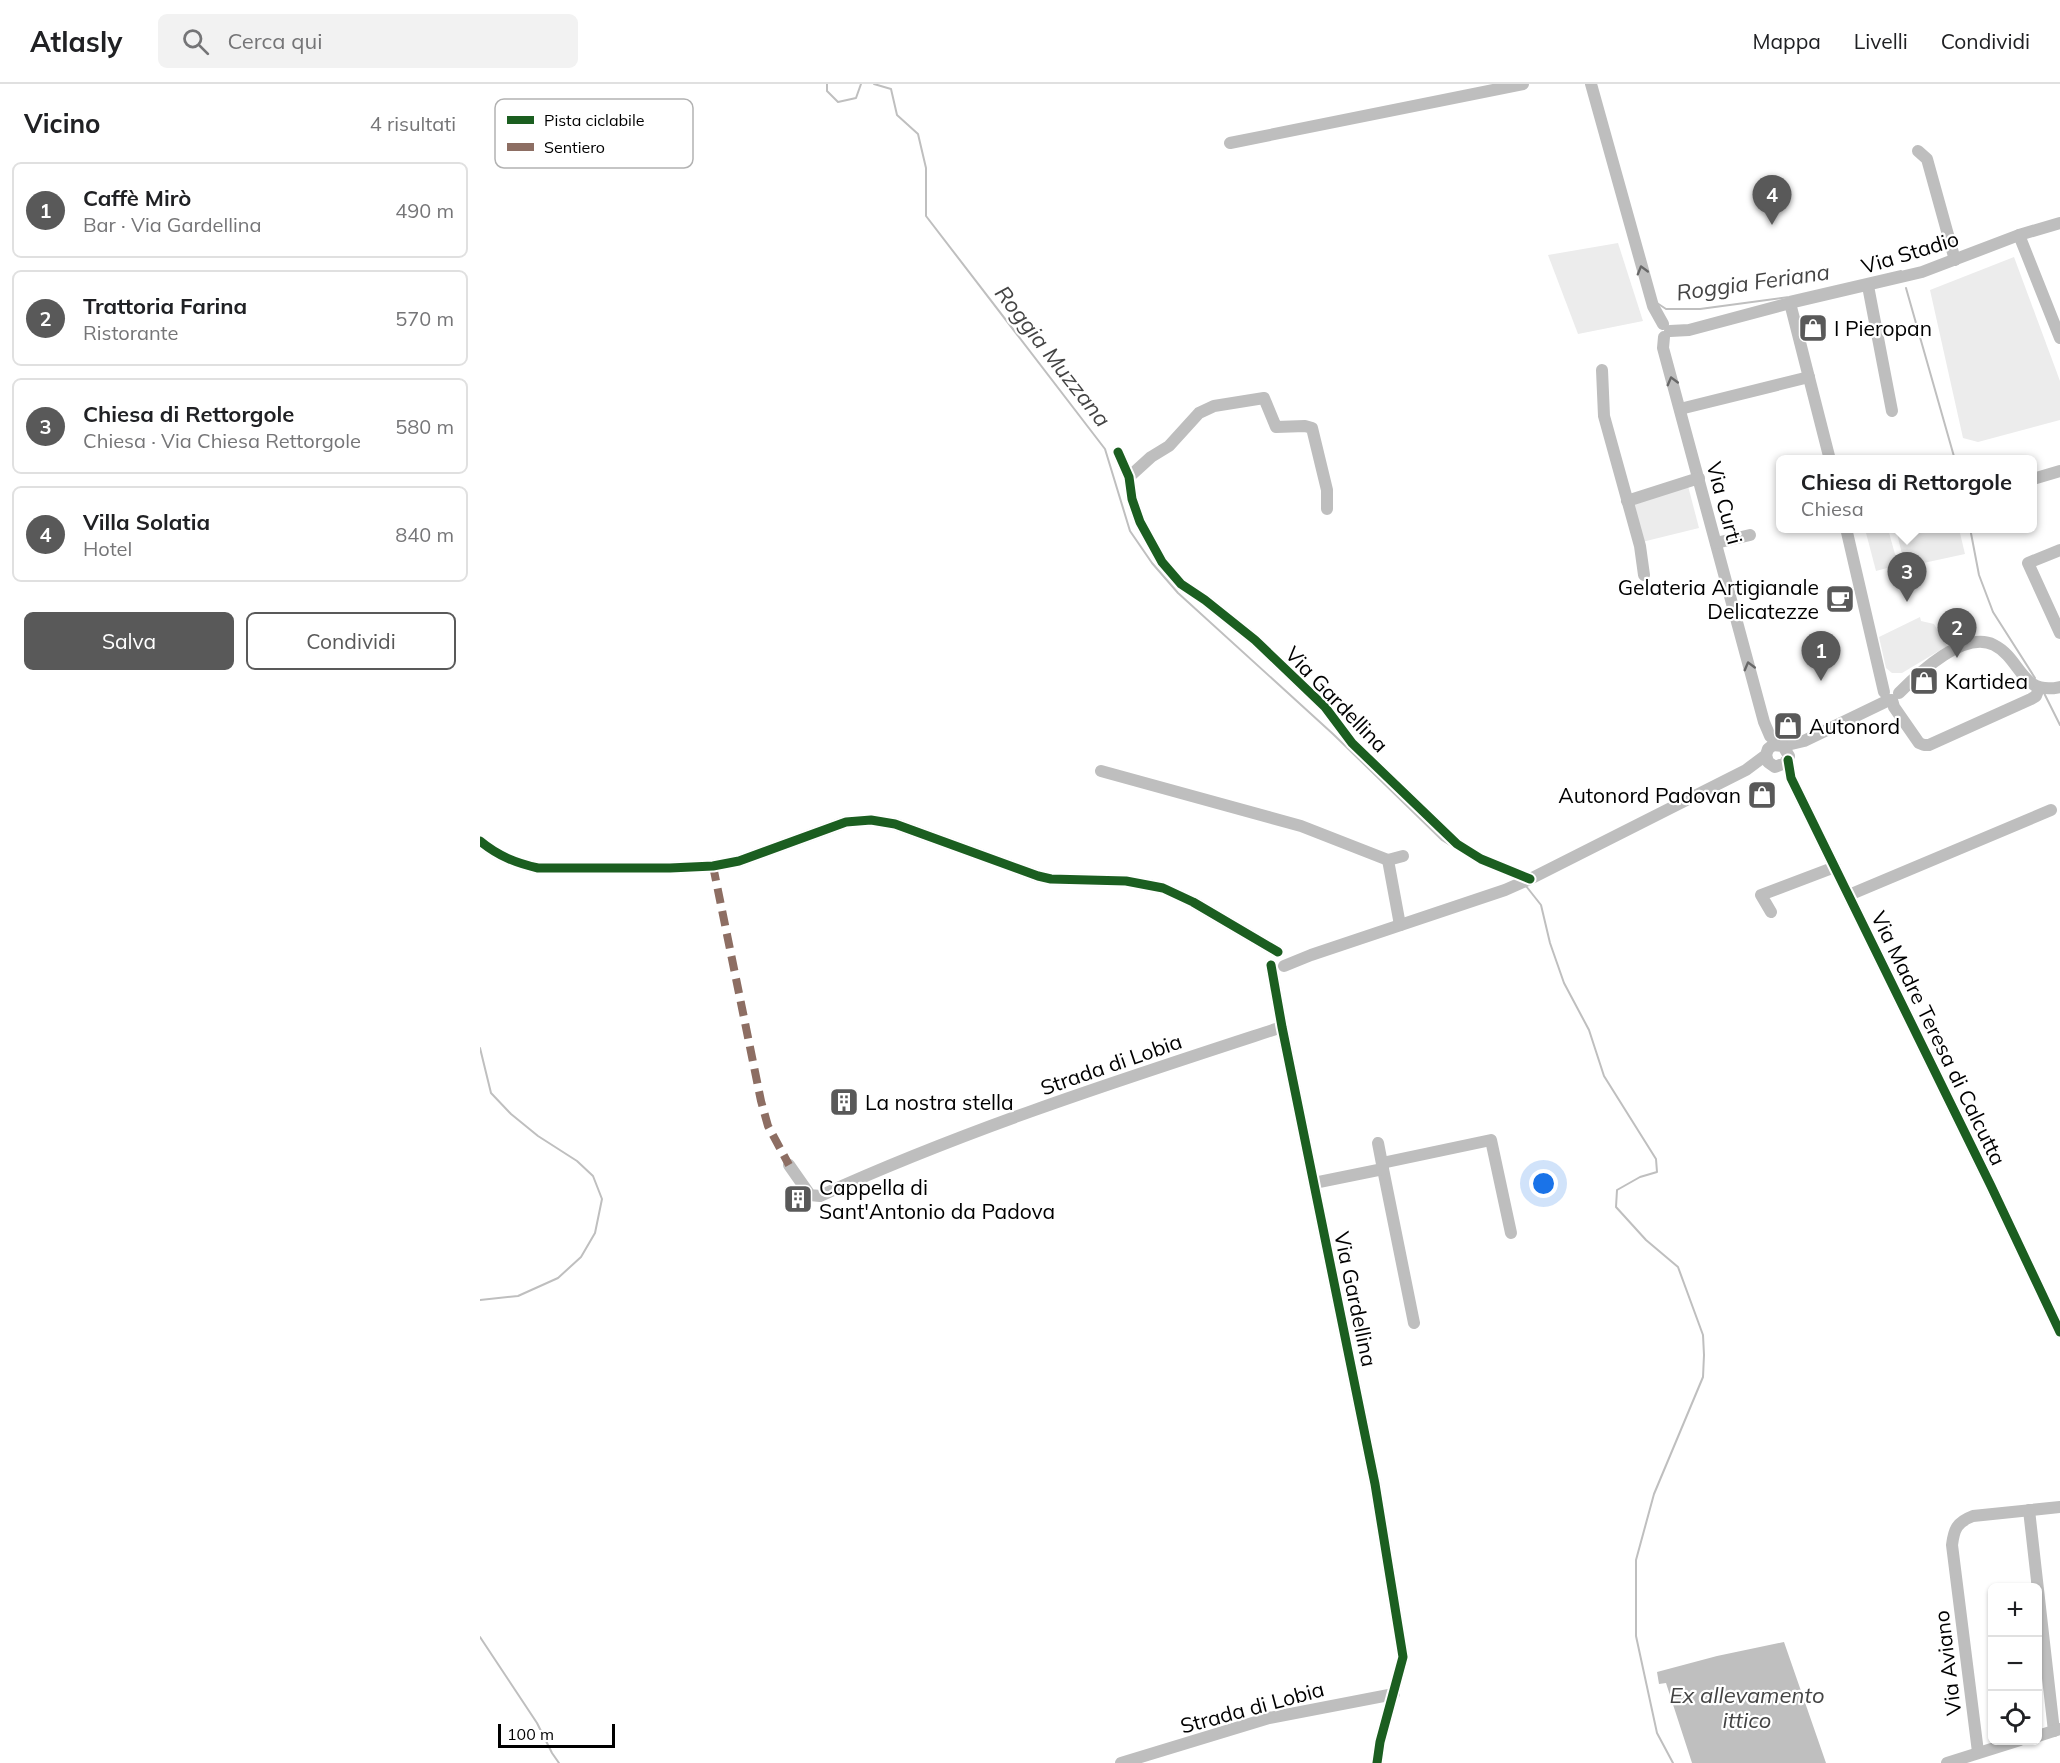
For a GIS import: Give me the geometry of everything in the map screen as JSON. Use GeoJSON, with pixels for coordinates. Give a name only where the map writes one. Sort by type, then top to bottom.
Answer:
{"type":"FeatureCollection","features":[{"type":"Feature","properties":{"kind":"street"},"geometry":{"type":"LineString","coordinates":[[1230,143],[1523,84]]}},
{"type":"Feature","properties":{"kind":"street","name":"Via Curti"},"geometry":{"type":"LineString","coordinates":[[1590,84],[1653,306],[1666,331],[1663,348],[1764,722],[1770,736],[1781,745]]}},
{"type":"Feature","properties":{"kind":"street"},"geometry":{"type":"LineString","coordinates":[[1918,151],[1927,159],[1955,260]]}},
{"type":"Feature","properties":{"kind":"street","name":"Via Stadio"},"geometry":{"type":"LineString","coordinates":[[1666,331],[1689,330],[1790,303],[1922,272],[2019,235],[2060,223]]}},
{"type":"Feature","properties":{"kind":"street"},"geometry":{"type":"LineString","coordinates":[[2019,235],[2060,338]]}},
{"type":"Feature","properties":{"kind":"street"},"geometry":{"type":"LineString","coordinates":[[1868,286],[1892,411]]}},
{"type":"Feature","properties":{"kind":"street"},"geometry":{"type":"LineString","coordinates":[[1790,303],[1829,455]]}},
{"type":"Feature","properties":{"kind":"street"},"geometry":{"type":"LineString","coordinates":[[1602,370],[1604,416],[1640,546],[1644,576]]}},
{"type":"Feature","properties":{"kind":"street"},"geometry":{"type":"LineString","coordinates":[[1680,409],[1809,376]]}},
{"type":"Feature","properties":{"kind":"street"},"geometry":{"type":"LineString","coordinates":[[1130,477],[1151,458],[1169,446],[1199,413],[1214,406],[1264,398],[1276,427],[1305,426],[1312,428],[1327,490],[1327,509]]}},
{"type":"Feature","properties":{"kind":"street","name":"Via Gardellina"},"geometry":{"type":"LineString","coordinates":[[1118,452],[1130,477],[1132,499],[1140,522],[1161,562],[1181,584],[1255,640],[1325,707],[1352,743],[1457,844],[1481,859],[1526,881]]}},
{"type":"Feature","properties":{"kind":"street"},"geometry":{"type":"LineString","coordinates":[[2037,478],[2060,471]]}},
{"type":"Feature","properties":{"kind":"street"},"geometry":{"type":"LineString","coordinates":[[1627,501],[1699,478]]}},
{"type":"Feature","properties":{"kind":"street"},"geometry":{"type":"LineString","coordinates":[[1847,533],[1876,658],[1891,693],[1894,707],[1919,743],[1929,745],[2054,689]]}},
{"type":"Feature","properties":{"kind":"street"},"geometry":{"type":"LineString","coordinates":[[1716,543],[1750,535]]}},
{"type":"Feature","properties":{"kind":"street"},"geometry":{"type":"LineString","coordinates":[[2060,550],[2028,563],[2060,633]]}},
{"type":"Feature","properties":{"kind":"street"},"geometry":{"type":"LineString","coordinates":[[480,841],[501,856],[518,864],[538,868],[713,866],[739,861],[840,824],[871,820],[896,824],[1029,874],[1051,879],[1126,881],[1163,888],[1193,902],[1248,934],[1278,960],[1311,955],[1526,881],[1746,770],[1766,755],[1770,747],[1804,741],[1869,709],[1952,651],[1966,644],[1980,642],[1994,645],[2033,685],[2054,689]]}},
{"type":"Feature","properties":{"kind":"street"},"geometry":{"type":"LineString","coordinates":[[1746,770],[1783,765],[1804,741]]}},
{"type":"Feature","properties":{"kind":"street"},"geometry":{"type":"LineString","coordinates":[[1781,745],[1788,753],[1788,759]]}},
{"type":"Feature","properties":{"kind":"street"},"geometry":{"type":"LineString","coordinates":[[1766,755],[1768,762],[1775,766]]}},
{"type":"Feature","properties":{"kind":"street","name":"Via Madre Teresa di Calcutta"},"geometry":{"type":"LineString","coordinates":[[1788,759],[1791,778],[1991,1185],[2060,1332]]}},
{"type":"Feature","properties":{"kind":"street","name":"Via Madre Teresa di Calcutta"},"geometry":{"type":"LineString","coordinates":[[1775,766],[1791,778]]}},
{"type":"Feature","properties":{"kind":"street"},"geometry":{"type":"LineString","coordinates":[[1101,771],[1301,826],[1388,860],[1403,856]]}},
{"type":"Feature","properties":{"kind":"street"},"geometry":{"type":"LineString","coordinates":[[1849,895],[2051,810]]}},
{"type":"Feature","properties":{"kind":"street"},"geometry":{"type":"LineString","coordinates":[[1388,860],[1400,925]]}},
{"type":"Feature","properties":{"kind":"street"},"geometry":{"type":"LineString","coordinates":[[1772,912],[1761,895],[1835,867]]}},
{"type":"Feature","properties":{"kind":"street","name":"Via Gardellina"},"geometry":{"type":"LineString","coordinates":[[1278,960],[1275,990],[1375,1484],[1403,1657],[1394,1694]]}},
{"type":"Feature","properties":{"kind":"street","name":"Strada di Lobia"},"geometry":{"type":"LineString","coordinates":[[789,1165],[810,1196],[820,1196],[1031,1111],[1282,1027]]}},
{"type":"Feature","properties":{"kind":"street"},"geometry":{"type":"LineString","coordinates":[[1314,1183],[1491,1140],[1511,1233]]}},
{"type":"Feature","properties":{"kind":"street"},"geometry":{"type":"LineString","coordinates":[[1378,1143],[1414,1323]]}},
{"type":"Feature","properties":{"kind":"street"},"geometry":{"type":"LineString","coordinates":[[2042,1734],[2057,1730],[2029,1510],[2060,1507]]}},
{"type":"Feature","properties":{"kind":"street","name":"Via Aviano"},"geometry":{"type":"LineString","coordinates":[[1978,1752],[1952,1545],[1953,1532],[1956,1525],[1972,1516],[2029,1510]]}},
{"type":"Feature","properties":{"kind":"street"},"geometry":{"type":"LineString","coordinates":[[1377,1763],[1380,1742],[1394,1694]]}},
{"type":"Feature","properties":{"kind":"street","name":"Strada di Lobia"},"geometry":{"type":"LineString","coordinates":[[1121,1763],[1269,1718],[1394,1694]]}},
{"type":"Feature","properties":{"kind":"street"},"geometry":{"type":"LineString","coordinates":[[1947,1763],[2002,1745]]}},
{"type":"Feature","properties":{"kind":"shaded area"},"geometry":{"type":"Polygon","coordinates":[[[1618,243],[1643,321],[1578,334],[1548,255],[1618,243]]]}},
{"type":"Feature","properties":{"kind":"shaded area"},"geometry":{"type":"Polygon","coordinates":[[[2014,257],[2060,381],[2060,420],[1978,442],[1963,438],[1930,290],[2014,257]]]}},
{"type":"Feature","properties":{"kind":"shaded area"},"geometry":{"type":"Polygon","coordinates":[[[1688,486],[1699,528],[1638,543],[1629,502],[1688,486]]]}},
{"type":"Feature","properties":{"kind":"shaded area"},"geometry":{"type":"Polygon","coordinates":[[[1866,533],[1889,533],[1898,565],[1876,571],[1866,533]]]}},
{"type":"Feature","properties":{"kind":"shaded area"},"geometry":{"type":"Polygon","coordinates":[[[1897,533],[1960,533],[1965,554],[1905,567],[1897,533]]]}},
{"type":"Feature","properties":{"kind":"shaded area"},"geometry":{"type":"Polygon","coordinates":[[[1920,617],[1921,621],[1934,624],[1947,646],[1902,673],[1892,673],[1886,668],[1879,637],[1920,617]]]}},
{"type":"Feature","properties":{"kind":"water","name":"Ex allevamento ittico"},"geometry":{"type":"Polygon","coordinates":[[[1784,1642],[1826,1763],[1692,1763],[1666,1683],[1659,1684],[1657,1672],[1784,1642]]]}},
{"type":"Feature","properties":{"kind":"waterway"},"geometry":{"type":"LineString","coordinates":[[827,84],[827,91],[838,102],[856,98],[861,84]]}},
{"type":"Feature","properties":{"kind":"waterway","name":"Roggia Muzzana"},"geometry":{"type":"LineString","coordinates":[[874,84],[891,89],[897,115],[918,134],[926,168],[926,216],[1105,449],[1130,531],[1152,563],[1178,593],[1333,734],[1442,840],[1450,845]]}},
{"type":"Feature","properties":{"kind":"waterway","name":"Roggia Feriana"},"geometry":{"type":"LineString","coordinates":[[1657,303],[1666,309],[1700,309],[1789,297],[1901,271]]}},
{"type":"Feature","properties":{"kind":"waterway","name":"Roggia Feriana"},"geometry":{"type":"LineString","coordinates":[[1906,288],[1954,455]]}},
{"type":"Feature","properties":{"kind":"waterway","name":"Roggia Feriana"},"geometry":{"type":"LineString","coordinates":[[1971,533],[1979,575],[1993,612],[2035,678]]}},
{"type":"Feature","properties":{"kind":"waterway","name":"Roggia Feriana"},"geometry":{"type":"LineString","coordinates":[[2044,693],[2060,725]]}},
{"type":"Feature","properties":{"kind":"waterway","name":"Roggia Muzzana"},"geometry":{"type":"LineString","coordinates":[[1526,886],[1541,905],[1550,943],[1564,983],[1589,1030],[1604,1076],[1656,1159],[1657,1172],[1640,1177],[1617,1190],[1616,1207],[1646,1240],[1678,1267],[1703,1335],[1703,1377],[1654,1494],[1636,1560],[1636,1636],[1657,1733],[1673,1763]]}},
{"type":"Feature","properties":{"kind":"waterway"},"geometry":{"type":"LineString","coordinates":[[480,1048],[491,1093],[511,1114],[538,1136],[577,1161],[593,1176],[602,1199],[595,1233],[581,1257],[558,1278],[518,1296],[480,1300]]}},
{"type":"Feature","properties":{"kind":"waterway"},"geometry":{"type":"LineString","coordinates":[[480,1637],[537,1723],[559,1763]]}},
{"type":"Feature","properties":{"kind":"marked path"},"geometry":{"type":"LineString","coordinates":[[713,866],[761,1101],[768,1126],[789,1165]]}},
{"type":"Feature","properties":{"kind":"cycle path"},"geometry":{"type":"LineString","coordinates":[[1118,452],[1129,477],[1132,499],[1140,522],[1162,562],[1181,584],[1255,640],[1325,707],[1352,743],[1457,844],[1481,859],[1530,879]]}},
{"type":"Feature","properties":{"kind":"cycle path"},"geometry":{"type":"LineString","coordinates":[[1788,760],[1791,778],[2060,1332]]}},
{"type":"Feature","properties":{"kind":"cycle path"},"geometry":{"type":"LineString","coordinates":[[480,841],[508,858],[538,868],[713,866],[739,861],[846,822],[871,820],[895,824],[1038,876],[1051,879],[1126,881],[1163,888],[1193,902],[1278,952]]}},
{"type":"Feature","properties":{"kind":"cycle path"},"geometry":{"type":"LineString","coordinates":[[1271,965],[1375,1484],[1403,1657],[1380,1742],[1377,1763]]}},
{"type":"Feature","properties":{"kind":"place","name":"Villa Solatia"},"geometry":{"type":"Point","coordinates":[1772,225]}},
{"type":"Feature","properties":{"kind":"place","name":"I Pieropan"},"geometry":{"type":"Point","coordinates":[1813,328]}},
{"type":"Feature","properties":{"kind":"place","name":"Gelateria Artigianale Delicatezze"},"geometry":{"type":"Point","coordinates":[1840,599]}},
{"type":"Feature","properties":{"kind":"place","name":"Chiesa di Rettorgole"},"geometry":{"type":"Point","coordinates":[1907,602]}},
{"type":"Feature","properties":{"kind":"place","name":"Trattoria Farina"},"geometry":{"type":"Point","coordinates":[1957,658]}},
{"type":"Feature","properties":{"kind":"place","name":"Caffè Mirò"},"geometry":{"type":"Point","coordinates":[1821,681]}},
{"type":"Feature","properties":{"kind":"place","name":"Kartidea"},"geometry":{"type":"Point","coordinates":[1924,681]}},
{"type":"Feature","properties":{"kind":"place","name":"Autonord"},"geometry":{"type":"Point","coordinates":[1788,726]}},
{"type":"Feature","properties":{"kind":"place","name":"Autonord Padovan"},"geometry":{"type":"Point","coordinates":[1762,795]}},
{"type":"Feature","properties":{"kind":"place","name":"La nostra stella"},"geometry":{"type":"Point","coordinates":[844,1102]}},
{"type":"Feature","properties":{"kind":"place","name":"Cappella di Sant'Antonio da Padova"},"geometry":{"type":"Point","coordinates":[798,1199]}}]}
